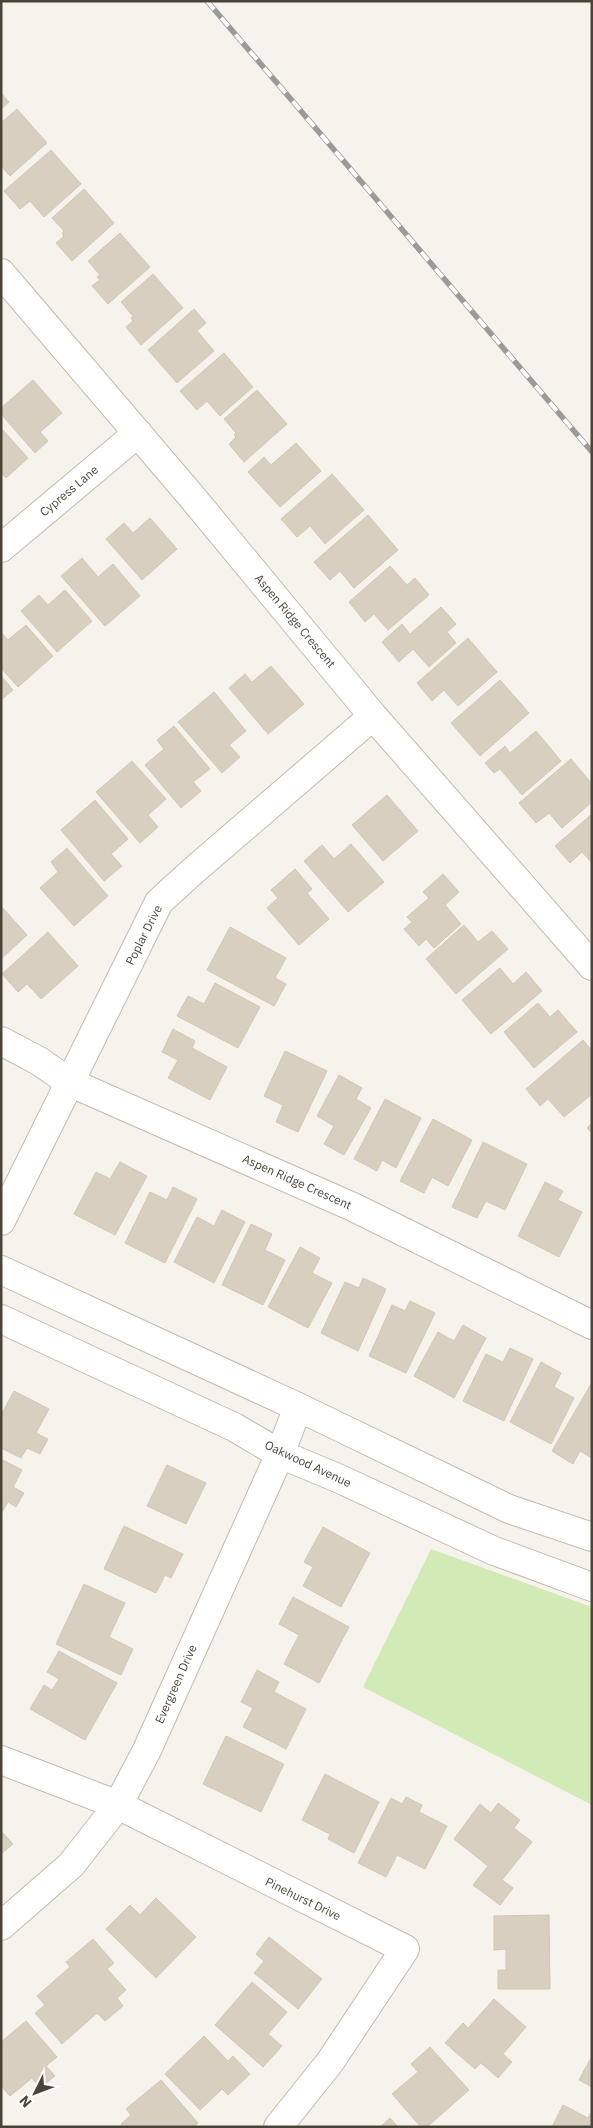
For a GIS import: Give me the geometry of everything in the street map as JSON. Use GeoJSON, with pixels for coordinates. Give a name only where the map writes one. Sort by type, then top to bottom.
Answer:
{"type":"FeatureCollection","features":[{"type":"Feature","properties":{"kind":"street","name":"Aspen Ridge Crescent"},"geometry":{"type":"LineString","coordinates":[[1,273],[138,433],[373,716],[592,966]]}},
{"type":"Feature","properties":{"kind":"street","name":"Cypress Lane"},"geometry":{"type":"LineString","coordinates":[[1,548],[138,433]]}},
{"type":"Feature","properties":{"kind":"street","name":"Poplar Drive"},"geometry":{"type":"LineString","coordinates":[[1,1220],[159,902],[373,716]]}},
{"type":"Feature","properties":{"kind":"street","name":"Aspen Ridge Crescent"},"geometry":{"type":"LineString","coordinates":[[1,1041],[39,1061],[69,1082],[353,1207],[592,1325]]}},
{"type":"Feature","properties":{"kind":"street"},"geometry":{"type":"LineString","coordinates":[[1,1270],[298,1407],[509,1509],[592,1537]]}},
{"type":"Feature","properties":{"kind":"street","name":"Oakwood Avenue"},"geometry":{"type":"LineString","coordinates":[[1,1319],[234,1427],[280,1454],[340,1479],[492,1550],[592,1587]]}},
{"type":"Feature","properties":{"kind":"street","name":"Evergreen Drive"},"geometry":{"type":"LineString","coordinates":[[1,1926],[71,1865],[118,1805],[147,1750],[280,1454],[298,1407]]}},
{"type":"Feature","properties":{"kind":"street","name":"Pinehurst Drive"},"geometry":{"type":"LineString","coordinates":[[1,1760],[118,1805],[404,1949],[330,2062],[278,2127]]}},
{"type":"Feature","properties":{"kind":"green space"},"geometry":{"type":"Polygon","coordinates":[[[431,1549],[592,1607],[592,1805],[363,1687],[431,1549]]]}},
{"type":"Feature","properties":{"kind":"building"},"geometry":{"type":"Polygon","coordinates":[[[1,93],[9,102],[1,109],[1,93]]]}},
{"type":"Feature","properties":{"kind":"building"},"geometry":{"type":"Polygon","coordinates":[[[17,109],[47,143],[10,176],[1,166],[1,123],[17,109]]]}},
{"type":"Feature","properties":{"kind":"building"},"geometry":{"type":"Polygon","coordinates":[[[51,150],[81,184],[44,217],[30,201],[20,209],[4,191],[51,150]]]}},
{"type":"Feature","properties":{"kind":"building"},"geometry":{"type":"Polygon","coordinates":[[[84,189],[114,223],[72,261],[56,243],[64,236],[62,233],[64,231],[52,218],[84,189]]]}},
{"type":"Feature","properties":{"kind":"building"},"geometry":{"type":"Polygon","coordinates":[[[120,233],[150,267],[108,304],[92,286],[100,280],[97,277],[100,275],[88,261],[120,233]]]}},
{"type":"Feature","properties":{"kind":"building"},"geometry":{"type":"Polygon","coordinates":[[[153,274],[183,308],[141,345],[126,327],[133,321],[131,318],[133,316],[121,302],[153,274]]]}},
{"type":"Feature","properties":{"kind":"building"},"geometry":{"type":"Polygon","coordinates":[[[194,309],[206,323],[197,331],[214,351],[177,383],[148,350],[194,309]]]}},
{"type":"Feature","properties":{"kind":"building"},"geometry":{"type":"Polygon","coordinates":[[[224,353],[253,387],[220,416],[207,401],[197,410],[180,391],[224,353]]]}},
{"type":"Feature","properties":{"kind":"building"},"geometry":{"type":"Polygon","coordinates":[[[33,380],[62,413],[40,432],[48,441],[35,453],[1,414],[1,408],[33,380]]]}},
{"type":"Feature","properties":{"kind":"building"},"geometry":{"type":"Polygon","coordinates":[[[257,390],[287,424],[244,462],[229,444],[236,437],[234,435],[236,433],[224,419],[257,390]]]}},
{"type":"Feature","properties":{"kind":"building"},"geometry":{"type":"Polygon","coordinates":[[[1,428],[28,458],[6,478],[1,473],[1,428]]]}},
{"type":"Feature","properties":{"kind":"building"},"geometry":{"type":"Polygon","coordinates":[[[296,443],[321,471],[280,507],[248,472],[264,457],[271,465],[296,443]]]}},
{"type":"Feature","properties":{"kind":"building"},"geometry":{"type":"Polygon","coordinates":[[[332,474],[364,510],[325,544],[310,526],[297,537],[281,519],[332,474]]]}},
{"type":"Feature","properties":{"kind":"building"},"geometry":{"type":"Polygon","coordinates":[[[368,515],[398,550],[354,588],[340,571],[330,580],[314,562],[368,515]]]}},
{"type":"Feature","properties":{"kind":"building"},"geometry":{"type":"Polygon","coordinates":[[[150,518],[177,549],[142,580],[106,539],[124,523],[133,533],[150,518]]]}},
{"type":"Feature","properties":{"kind":"building"},"geometry":{"type":"Polygon","coordinates":[[[82,558],[98,577],[113,564],[140,596],[105,626],[61,576],[82,558]]]}},
{"type":"Feature","properties":{"kind":"building"},"geometry":{"type":"Polygon","coordinates":[[[390,566],[407,585],[415,578],[429,595],[388,630],[374,614],[365,622],[349,602],[390,566]]]}},
{"type":"Feature","properties":{"kind":"building"},"geometry":{"type":"Polygon","coordinates":[[[65,590],[92,621],[57,652],[21,611],[39,595],[48,605],[65,590]]]}},
{"type":"Feature","properties":{"kind":"building"},"geometry":{"type":"Polygon","coordinates":[[[441,607],[456,624],[447,632],[456,643],[429,667],[413,649],[399,662],[382,642],[402,624],[410,634],[441,607]]]}},
{"type":"Feature","properties":{"kind":"building"},"geometry":{"type":"Polygon","coordinates":[[[26,625],[53,656],[18,687],[1,668],[1,632],[8,640],[26,625]]]}},
{"type":"Feature","properties":{"kind":"building"},"geometry":{"type":"Polygon","coordinates":[[[468,638],[497,672],[458,706],[444,690],[432,701],[417,683],[468,638]]]}},
{"type":"Feature","properties":{"kind":"building"},"geometry":{"type":"Polygon","coordinates":[[[271,666],[304,704],[268,734],[229,688],[245,674],[252,682],[271,666]]]}},
{"type":"Feature","properties":{"kind":"building"},"geometry":{"type":"Polygon","coordinates":[[[1,676],[13,690],[1,700],[1,676]]]}},
{"type":"Feature","properties":{"kind":"building"},"geometry":{"type":"Polygon","coordinates":[[[500,680],[529,713],[480,756],[451,723],[500,680]]]}},
{"type":"Feature","properties":{"kind":"building"},"geometry":{"type":"Polygon","coordinates":[[[214,692],[246,731],[229,745],[240,757],[222,773],[178,722],[214,692]]]}},
{"type":"Feature","properties":{"kind":"building"},"geometry":{"type":"Polygon","coordinates":[[[174,726],[210,769],[193,782],[201,791],[181,808],[145,765],[164,749],[157,740],[174,726]]]}},
{"type":"Feature","properties":{"kind":"building"},"geometry":{"type":"Polygon","coordinates":[[[536,731],[561,761],[522,795],[500,769],[494,773],[485,763],[505,746],[510,753],[536,731]]]}},
{"type":"Feature","properties":{"kind":"building"},"geometry":{"type":"Polygon","coordinates":[[[571,759],[592,784],[592,802],[562,828],[549,813],[536,823],[519,803],[571,759]]]}},
{"type":"Feature","properties":{"kind":"building"},"geometry":{"type":"Polygon","coordinates":[[[132,761],[166,799],[148,815],[158,827],[140,843],[96,792],[132,761]]]}},
{"type":"Feature","properties":{"kind":"building"},"geometry":{"type":"Polygon","coordinates":[[[387,795],[418,831],[383,861],[352,825],[387,795]]]}},
{"type":"Feature","properties":{"kind":"building"},"geometry":{"type":"Polygon","coordinates":[[[95,800],[128,839],[111,854],[122,866],[104,881],[61,830],[95,800]]]}},
{"type":"Feature","properties":{"kind":"building"},"geometry":{"type":"Polygon","coordinates":[[[592,814],[592,863],[582,852],[570,863],[555,846],[592,814]]]}},
{"type":"Feature","properties":{"kind":"building"},"geometry":{"type":"Polygon","coordinates":[[[351,844],[384,882],[348,912],[304,861],[322,845],[334,859],[351,844]]]}},
{"type":"Feature","properties":{"kind":"building"},"geometry":{"type":"Polygon","coordinates":[[[67,848],[108,896],[74,926],[40,888],[58,872],[51,862],[67,848]]]}},
{"type":"Feature","properties":{"kind":"building"},"geometry":{"type":"Polygon","coordinates":[[[295,869],[312,889],[307,893],[329,919],[299,945],[267,908],[278,898],[271,890],[295,869]]]}},
{"type":"Feature","properties":{"kind":"building"},"geometry":{"type":"Polygon","coordinates":[[[443,874],[459,892],[445,905],[461,924],[434,948],[426,939],[419,946],[404,929],[412,922],[407,917],[429,898],[423,892],[443,874]]]}},
{"type":"Feature","properties":{"kind":"building"},"geometry":{"type":"Polygon","coordinates":[[[1,906],[27,935],[1,959],[1,906]]]}},
{"type":"Feature","properties":{"kind":"building"},"geometry":{"type":"Polygon","coordinates":[[[464,925],[478,942],[492,931],[508,949],[456,994],[426,959],[464,925]]]}},
{"type":"Feature","properties":{"kind":"building"},"geometry":{"type":"Polygon","coordinates":[[[230,927],[286,958],[275,978],[286,984],[274,1006],[207,970],[230,927]]]}},
{"type":"Feature","properties":{"kind":"building"},"geometry":{"type":"Polygon","coordinates":[[[48,932],[78,966],[41,999],[27,984],[18,992],[2,974],[48,932]]]}},
{"type":"Feature","properties":{"kind":"building"},"geometry":{"type":"Polygon","coordinates":[[[500,968],[513,984],[526,972],[542,991],[491,1034],[462,1000],[500,968]]]}},
{"type":"Feature","properties":{"kind":"building"},"geometry":{"type":"Polygon","coordinates":[[[215,983],[260,1007],[238,1048],[177,1016],[188,996],[204,1004],[215,983]]]}},
{"type":"Feature","properties":{"kind":"building"},"geometry":{"type":"Polygon","coordinates":[[[538,1003],[550,1017],[558,1010],[577,1032],[534,1068],[504,1032],[538,1003]]]}},
{"type":"Feature","properties":{"kind":"building"},"geometry":{"type":"Polygon","coordinates":[[[173,1029],[195,1041],[192,1048],[227,1067],[210,1100],[168,1078],[178,1060],[162,1052],[173,1029]]]}},
{"type":"Feature","properties":{"kind":"building"},"geometry":{"type":"Polygon","coordinates":[[[583,1040],[592,1051],[592,1094],[564,1117],[548,1099],[540,1106],[526,1089],[583,1040]]]}},
{"type":"Feature","properties":{"kind":"building"},"geometry":{"type":"Polygon","coordinates":[[[285,1051],[327,1071],[298,1132],[276,1122],[283,1105],[264,1096],[285,1051]]]}},
{"type":"Feature","properties":{"kind":"building"},"geometry":{"type":"Polygon","coordinates":[[[339,1075],[362,1088],[356,1099],[371,1108],[344,1155],[324,1144],[334,1126],[317,1116],[339,1075]]]}},
{"type":"Feature","properties":{"kind":"building"},"geometry":{"type":"Polygon","coordinates":[[[385,1099],[421,1118],[396,1168],[382,1160],[377,1171],[354,1159],[385,1099]]]}},
{"type":"Feature","properties":{"kind":"building"},"geometry":{"type":"Polygon","coordinates":[[[433,1119],[472,1140],[448,1186],[432,1177],[424,1193],[400,1181],[433,1119]]]}},
{"type":"Feature","properties":{"kind":"building"},"geometry":{"type":"Polygon","coordinates":[[[592,1123],[592,1133],[587,1128],[592,1123]]]}},
{"type":"Feature","properties":{"kind":"building"},"geometry":{"type":"Polygon","coordinates":[[[483,1142],[527,1164],[505,1210],[486,1201],[477,1218],[452,1207],[483,1142]]]}},
{"type":"Feature","properties":{"kind":"building"},"geometry":{"type":"Polygon","coordinates":[[[120,1162],[147,1176],[115,1235],[74,1214],[96,1172],[110,1179],[120,1162]]]}},
{"type":"Feature","properties":{"kind":"building"},"geometry":{"type":"Polygon","coordinates":[[[545,1182],[563,1191],[558,1200],[582,1212],[559,1257],[518,1236],[545,1182]]]}},
{"type":"Feature","properties":{"kind":"building"},"geometry":{"type":"Polygon","coordinates":[[[173,1187],[197,1199],[165,1263],[125,1243],[150,1192],[167,1200],[173,1187]]]}},
{"type":"Feature","properties":{"kind":"building"},"geometry":{"type":"Polygon","coordinates":[[[222,1210],[245,1222],[214,1283],[174,1262],[197,1217],[214,1226],[222,1210]]]}},
{"type":"Feature","properties":{"kind":"building"},"geometry":{"type":"Polygon","coordinates":[[[251,1224],[272,1234],[265,1250],[285,1260],[263,1305],[222,1285],[251,1224]]]}},
{"type":"Feature","properties":{"kind":"building"},"geometry":{"type":"Polygon","coordinates":[[[300,1247],[320,1258],[312,1273],[332,1283],[308,1328],[268,1307],[300,1247]]]}},
{"type":"Feature","properties":{"kind":"building"},"geometry":{"type":"Polygon","coordinates":[[[363,1278],[386,1289],[358,1351],[321,1333],[345,1282],[359,1288],[363,1278]]]}},
{"type":"Feature","properties":{"kind":"building"},"geometry":{"type":"Polygon","coordinates":[[[410,1301],[435,1313],[406,1373],[369,1356],[392,1305],[405,1311],[410,1301]]]}},
{"type":"Feature","properties":{"kind":"building"},"geometry":{"type":"Polygon","coordinates":[[[463,1325],[486,1338],[454,1398],[414,1376],[438,1332],[454,1341],[463,1325]]]}},
{"type":"Feature","properties":{"kind":"building"},"geometry":{"type":"Polygon","coordinates":[[[510,1348],[533,1359],[504,1421],[463,1401],[486,1354],[503,1362],[510,1348]]]}},
{"type":"Feature","properties":{"kind":"building"},"geometry":{"type":"Polygon","coordinates":[[[541,1362],[561,1373],[554,1387],[574,1398],[551,1444],[510,1422],[541,1362]]]}},
{"type":"Feature","properties":{"kind":"building"},"geometry":{"type":"Polygon","coordinates":[[[591,1384],[592,1458],[580,1451],[573,1464],[552,1451],[591,1384]]]}},
{"type":"Feature","properties":{"kind":"building"},"geometry":{"type":"Polygon","coordinates":[[[14,1391],[49,1409],[36,1433],[48,1439],[40,1454],[27,1448],[21,1458],[1,1448],[1,1415],[14,1391]]]}},
{"type":"Feature","properties":{"kind":"building"},"geometry":{"type":"Polygon","coordinates":[[[1,1459],[22,1470],[13,1487],[24,1493],[16,1507],[8,1502],[1,1514],[1,1459]]]}},
{"type":"Feature","properties":{"kind":"building"},"geometry":{"type":"Polygon","coordinates":[[[167,1465],[206,1483],[186,1524],[147,1506],[167,1465]]]}},
{"type":"Feature","properties":{"kind":"building"},"geometry":{"type":"Polygon","coordinates":[[[124,1526],[183,1554],[171,1578],[165,1575],[156,1593],[104,1569],[124,1526]]]}},
{"type":"Feature","properties":{"kind":"building"},"geometry":{"type":"Polygon","coordinates":[[[323,1527],[370,1553],[341,1607],[303,1586],[313,1567],[304,1562],[323,1527]]]}},
{"type":"Feature","properties":{"kind":"building"},"geometry":{"type":"Polygon","coordinates":[[[84,1584],[125,1603],[109,1637],[133,1649],[121,1675],[56,1644],[84,1584]]]}},
{"type":"Feature","properties":{"kind":"building"},"geometry":{"type":"Polygon","coordinates":[[[293,1597],[349,1627],[319,1683],[284,1664],[299,1635],[279,1624],[293,1597]]]}},
{"type":"Feature","properties":{"kind":"building"},"geometry":{"type":"Polygon","coordinates":[[[59,1651],[117,1683],[85,1740],[30,1709],[44,1685],[52,1690],[59,1679],[47,1672],[59,1651]]]}},
{"type":"Feature","properties":{"kind":"building"},"geometry":{"type":"Polygon","coordinates":[[[257,1670],[279,1682],[274,1692],[306,1709],[286,1749],[243,1727],[253,1708],[241,1702],[257,1670]]]}},
{"type":"Feature","properties":{"kind":"building"},"geometry":{"type":"Polygon","coordinates":[[[226,1736],[284,1764],[261,1812],[203,1784],[226,1736]]]}},
{"type":"Feature","properties":{"kind":"building"},"geometry":{"type":"Polygon","coordinates":[[[325,1774],[379,1802],[354,1853],[328,1839],[330,1834],[302,1820],[325,1774]]]}},
{"type":"Feature","properties":{"kind":"building"},"geometry":{"type":"Polygon","coordinates":[[[406,1797],[422,1805],[419,1812],[447,1826],[425,1869],[397,1855],[386,1877],[358,1863],[391,1798],[402,1804],[406,1797]]]}},
{"type":"Feature","properties":{"kind":"building"},"geometry":{"type":"Polygon","coordinates":[[[498,1803],[520,1820],[514,1828],[532,1842],[502,1880],[513,1888],[500,1905],[473,1885],[488,1866],[454,1839],[480,1804],[491,1813],[498,1803]]]}},
{"type":"Feature","properties":{"kind":"building"},"geometry":{"type":"Polygon","coordinates":[[[1,1831],[13,1844],[1,1854],[1,1831]]]}},
{"type":"Feature","properties":{"kind":"building"},"geometry":{"type":"Polygon","coordinates":[[[156,1898],[196,1937],[156,1978],[106,1929],[130,1905],[140,1915],[156,1898]]]}},
{"type":"Feature","properties":{"kind":"building"},"geometry":{"type":"Polygon","coordinates":[[[549,1915],[550,1989],[498,1989],[498,1970],[506,1970],[506,1949],[494,1950],[494,1916],[549,1915]]]}},
{"type":"Feature","properties":{"kind":"building"},"geometry":{"type":"Polygon","coordinates":[[[269,1937],[322,1979],[298,2009],[254,1973],[264,1961],[256,1954],[269,1937]]]}},
{"type":"Feature","properties":{"kind":"building"},"geometry":{"type":"Polygon","coordinates":[[[93,1939],[114,1963],[107,1969],[126,1990],[117,1998],[123,2006],[105,2021],[97,2013],[62,2044],[35,2013],[45,2005],[37,1996],[70,1967],[66,1962],[93,1939]]]}},
{"type":"Feature","properties":{"kind":"building"},"geometry":{"type":"Polygon","coordinates":[[[252,1982],[287,2012],[268,2034],[282,2046],[263,2067],[215,2025],[252,1982]]]}},
{"type":"Feature","properties":{"kind":"building"},"geometry":{"type":"Polygon","coordinates":[[[494,1999],[526,2027],[503,2054],[512,2062],[498,2078],[481,2063],[475,2069],[445,2043],[463,2023],[468,2028],[494,1999]]]}},
{"type":"Feature","properties":{"kind":"building"},"geometry":{"type":"Polygon","coordinates":[[[26,2021],[57,2057],[46,2066],[55,2076],[40,2088],[32,2078],[10,2096],[1,2086],[1,2042],[26,2021]]]}},
{"type":"Feature","properties":{"kind":"building"},"geometry":{"type":"Polygon","coordinates":[[[204,2036],[228,2061],[233,2056],[250,2074],[228,2095],[222,2089],[200,2110],[165,2074],[204,2036]]]}},
{"type":"Feature","properties":{"kind":"building"},"geometry":{"type":"Polygon","coordinates":[[[430,2047],[469,2090],[427,2127],[421,2127],[392,2094],[418,2072],[411,2064],[430,2047]]]}},
{"type":"Feature","properties":{"kind":"building"},"geometry":{"type":"Polygon","coordinates":[[[592,2056],[592,2087],[579,2080],[592,2056]]]}},
{"type":"Feature","properties":{"kind":"building"},"geometry":{"type":"Polygon","coordinates":[[[161,2080],[198,2123],[194,2127],[123,2127],[121,2124],[131,2115],[126,2109],[161,2080]]]}},
{"type":"Feature","properties":{"kind":"building"},"geometry":{"type":"Polygon","coordinates":[[[563,2105],[588,2118],[592,2111],[592,2127],[552,2127],[563,2105]]]}},
{"type":"Feature","properties":{"kind":"building"},"geometry":{"type":"Polygon","coordinates":[[[390,2118],[398,2127],[380,2127],[390,2118]]]}},
{"type":"Feature","properties":{"kind":"railway"},"geometry":{"type":"LineString","coordinates":[[207,1],[592,452]]}}]}
